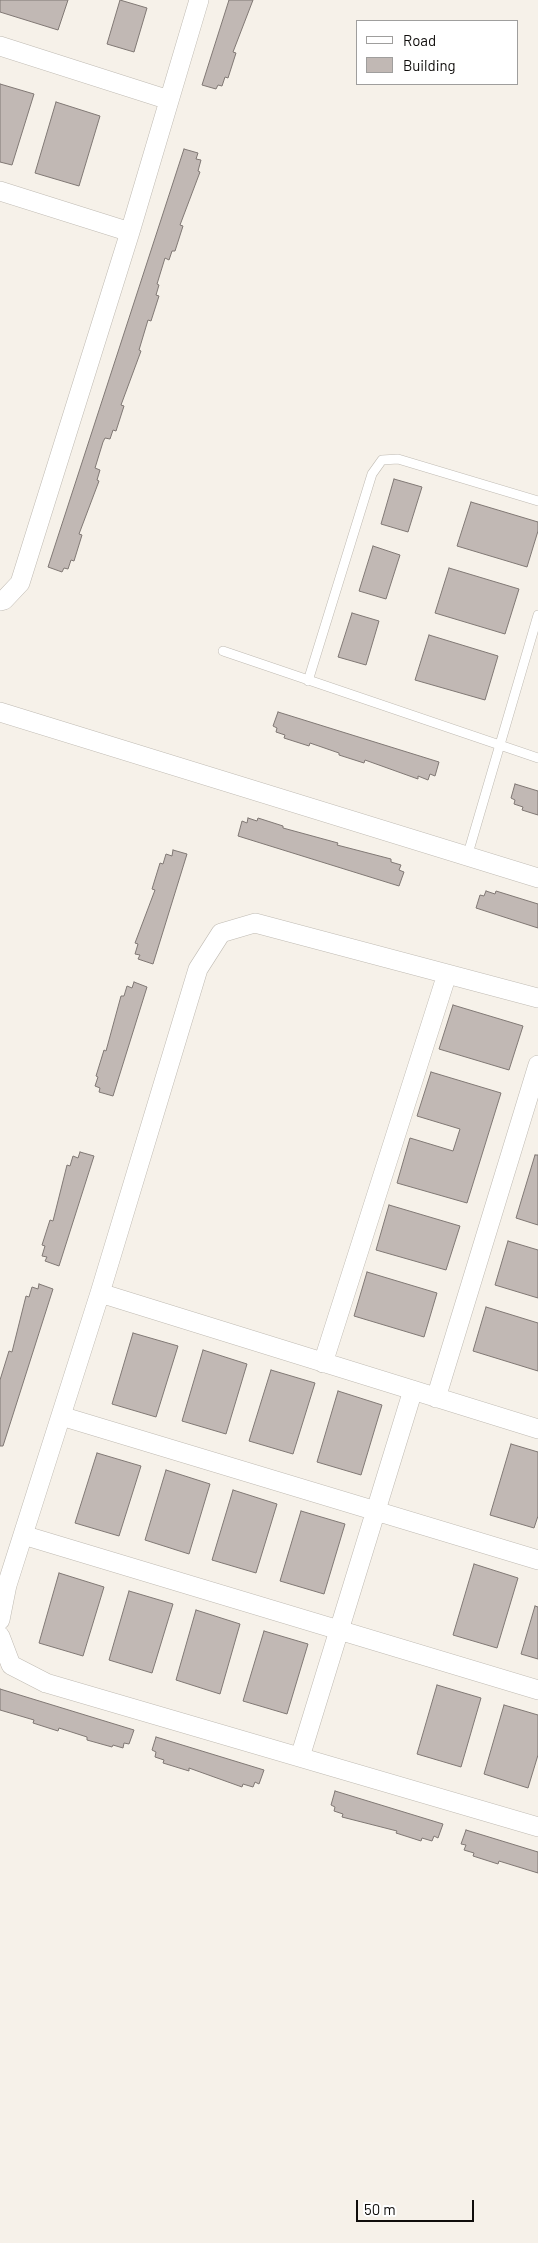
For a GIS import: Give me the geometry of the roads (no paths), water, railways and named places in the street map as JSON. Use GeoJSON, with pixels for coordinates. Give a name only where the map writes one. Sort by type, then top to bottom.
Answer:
{"type":"FeatureCollection","features":[{"type":"Feature","properties":{"kind":"street"},"geometry":{"type":"LineString","coordinates":[[0,601],[4,600],[20,583],[130,232],[199,0]]}},
{"type":"Feature","properties":{"kind":"street"},"geometry":{"type":"LineString","coordinates":[[0,46],[169,100]]}},
{"type":"Feature","properties":{"kind":"street"},"geometry":{"type":"LineString","coordinates":[[0,191],[130,232]]}},
{"type":"Feature","properties":{"kind":"street"},"geometry":{"type":"LineString","coordinates":[[0,712],[538,878]]}},
{"type":"Feature","properties":{"kind":"street"},"geometry":{"type":"LineString","coordinates":[[0,1620],[7,1585],[100,1293],[198,969],[221,933],[255,923],[538,998]]}},
{"type":"Feature","properties":{"kind":"street"},"geometry":{"type":"LineString","coordinates":[[323,1363],[447,974]]}},
{"type":"Feature","properties":{"kind":"street"},"geometry":{"type":"LineString","coordinates":[[436,1398],[538,1065]]}},
{"type":"Feature","properties":{"kind":"street"},"geometry":{"type":"LineString","coordinates":[[100,1293],[538,1430]]}},
{"type":"Feature","properties":{"kind":"street"},"geometry":{"type":"LineString","coordinates":[[300,1757],[413,1390]]}},
{"type":"Feature","properties":{"kind":"street"},"geometry":{"type":"LineString","coordinates":[[61,1416],[538,1560]]}},
{"type":"Feature","properties":{"kind":"street"},"geometry":{"type":"LineString","coordinates":[[23,1535],[538,1690]]}},
{"type":"Feature","properties":{"kind":"street"},"geometry":{"type":"LineString","coordinates":[[0,1636],[11,1664],[46,1683],[538,1827]]}},
{"type":"Feature","properties":{"kind":"lane"},"geometry":{"type":"LineString","coordinates":[[308,681],[372,474],[382,460],[398,460],[538,501]]}},
{"type":"Feature","properties":{"kind":"lane"},"geometry":{"type":"LineString","coordinates":[[467,857],[538,615]]}},
{"type":"Feature","properties":{"kind":"lane"},"geometry":{"type":"LineString","coordinates":[[223,652],[538,758]]}}]}
